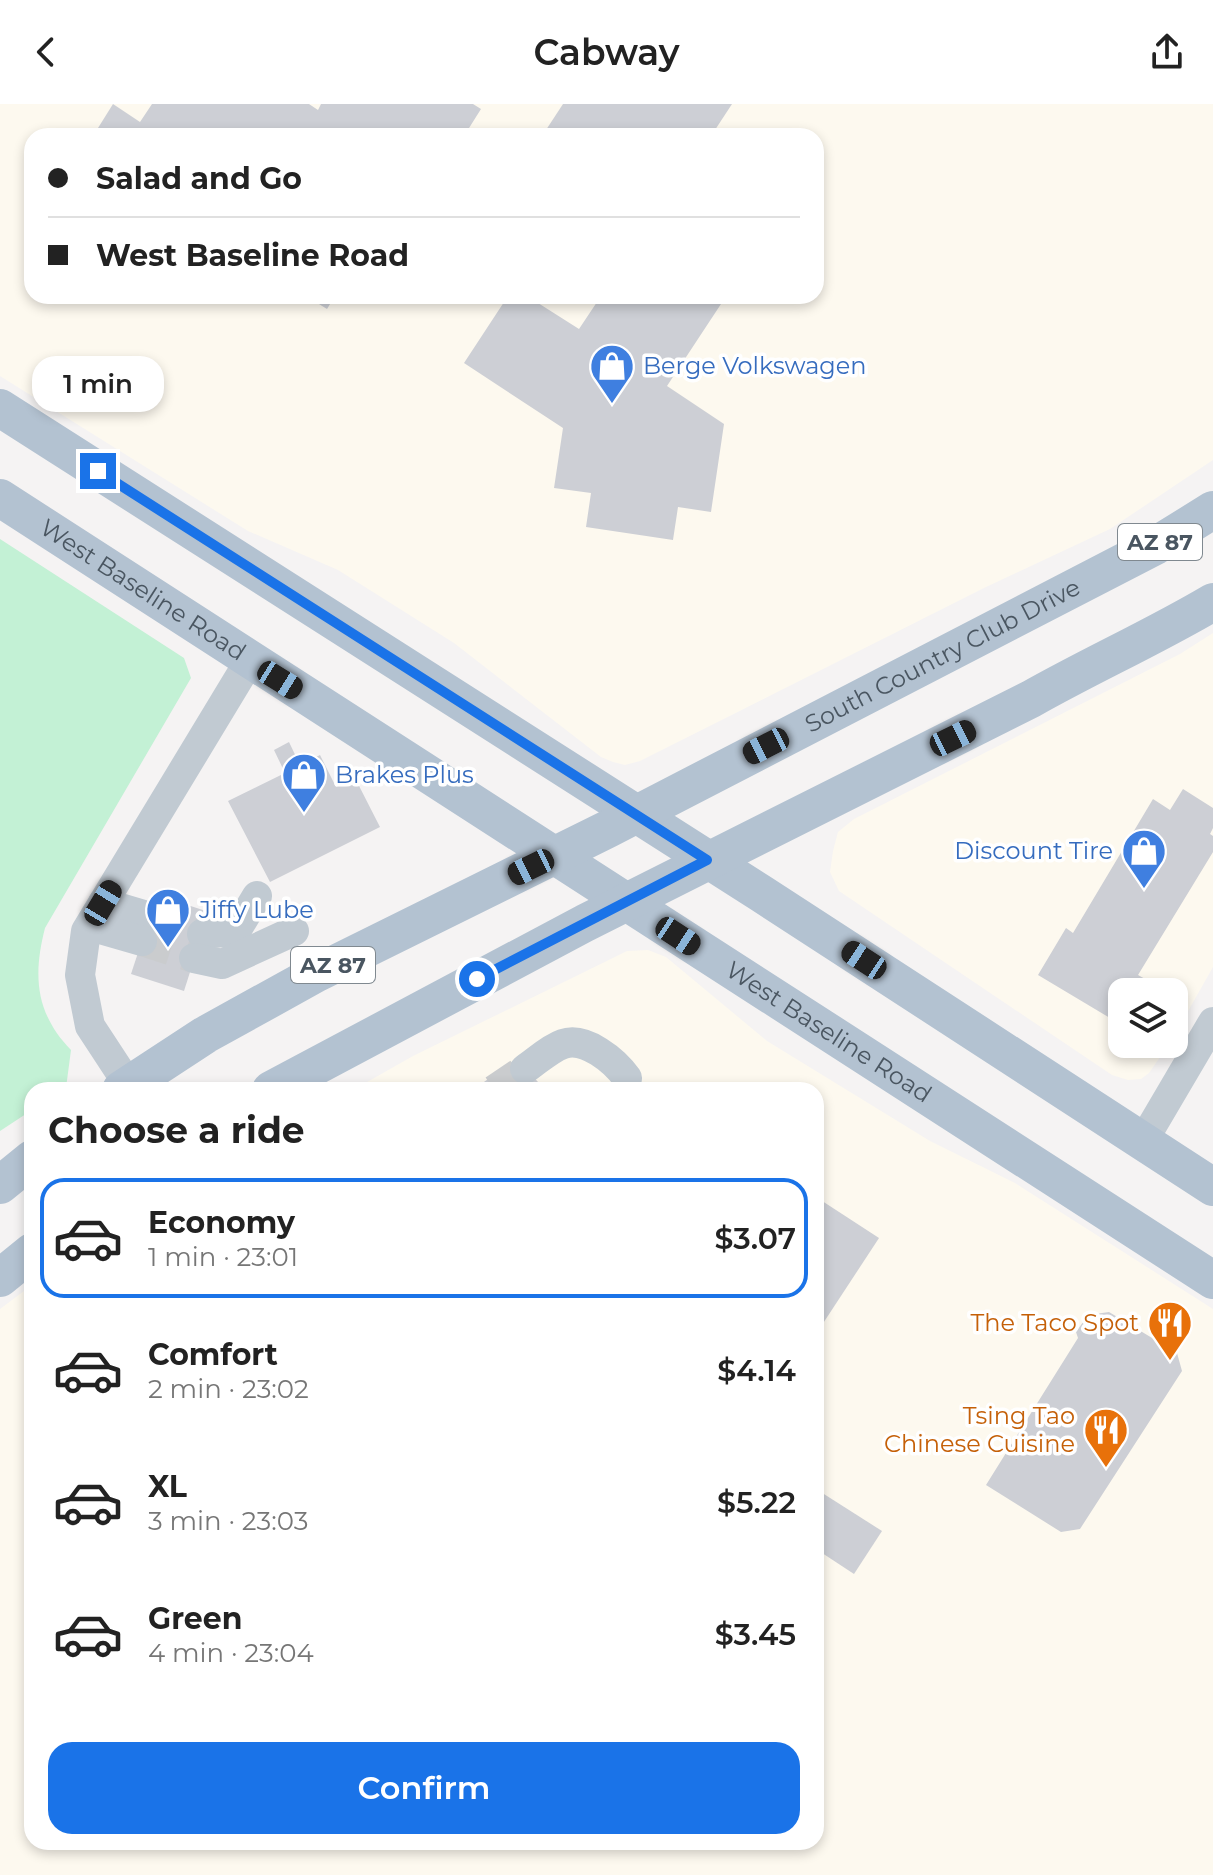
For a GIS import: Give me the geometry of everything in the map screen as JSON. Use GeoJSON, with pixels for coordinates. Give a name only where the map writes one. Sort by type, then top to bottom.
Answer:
{"type":"FeatureCollection","features":[{"type":"Feature","properties":{"kind":"main road"},"geometry":{"type":"LineString","coordinates":[[0,408],[637,814],[1213,1187]]}},
{"type":"Feature","properties":{"kind":"main road","name":"West Baseline Road"},"geometry":{"type":"LineString","coordinates":[[0,498],[1213,1280]]}},
{"type":"Feature","properties":{"kind":"main road","name":"South Country Club Drive"},"geometry":{"type":"LineString","coordinates":[[132,1082],[246,1011],[637,814],[1155,546],[1213,510]]}},
{"type":"Feature","properties":{"kind":"main road"},"geometry":{"type":"LineString","coordinates":[[286,1082],[707,860],[1031,699],[1213,602]]}},
{"type":"Feature","properties":{"kind":"main road"},"geometry":{"type":"LineString","coordinates":[[0,1185],[24,1166]]}},
{"type":"Feature","properties":{"kind":"main road"},"geometry":{"type":"LineString","coordinates":[[0,1278],[24,1258]]}},
{"type":"Feature","properties":{"kind":"street"},"geometry":{"type":"LineString","coordinates":[[121,1082],[90,1026],[80,975],[86,931],[250,660]]}},
{"type":"Feature","properties":{"kind":"street"},"geometry":{"type":"LineString","coordinates":[[257,896],[236,931],[198,946],[222,964],[294,931]]}},
{"type":"Feature","properties":{"kind":"street"},"geometry":{"type":"LineString","coordinates":[[96,914],[146,929]]}},
{"type":"Feature","properties":{"kind":"street"},"geometry":{"type":"LineString","coordinates":[[1143,1141],[1213,1022]]}},
{"type":"Feature","properties":{"kind":"street"},"geometry":{"type":"LineString","coordinates":[[525,1069],[564,1043],[578,1043],[617,1064],[627,1078],[626,1082]]}},
{"type":"Feature","properties":{"kind":"shaded area"},"geometry":{"type":"Polygon","coordinates":[[[0,104],[1213,104],[1213,460],[1110,529],[984,588],[640,761],[625,765],[601,757],[454,643],[338,570],[248,531],[0,376],[0,104]]]}},
{"type":"Feature","properties":{"kind":"shaded area"},"geometry":{"type":"Polygon","coordinates":[[[1213,633],[1213,967],[1188,1011],[1188,978],[1108,978],[1108,1058],[1159,1058],[1141,1079],[1128,1080],[1112,1075],[839,891],[830,872],[838,832],[854,819],[1180,654],[1213,633]]]}},
{"type":"Feature","properties":{"kind":"shaded area"},"geometry":{"type":"Polygon","coordinates":[[[648,950],[666,957],[767,1041],[930,1141],[1015,1183],[1213,1309],[1213,1875],[0,1875],[0,1309],[24,1291],[24,1850],[824,1850],[824,1082],[367,1082],[413,1056],[627,951],[648,950]]]}},
{"type":"Feature","properties":{"kind":"green space"},"geometry":{"type":"Polygon","coordinates":[[[0,539],[184,658],[191,678],[45,928],[39,962],[40,993],[50,1022],[71,1050],[67,1082],[24,1082],[24,1115],[0,1131],[0,539]]]}},
{"type":"Feature","properties":{"kind":"building"},"geometry":{"type":"Polygon","coordinates":[[[113,104],[140,122],[152,104],[309,104],[318,110],[321,104],[473,104],[481,109],[469,128],[98,128],[113,104]]]}},
{"type":"Feature","properties":{"kind":"building"},"geometry":{"type":"Polygon","coordinates":[[[563,104],[732,104],[716,128],[547,128],[563,104]]]}},
{"type":"Feature","properties":{"kind":"building","name":"Berge Volkswagen"},"geometry":{"type":"Polygon","coordinates":[[[503,304],[540,304],[579,329],[596,304],[721,304],[667,386],[724,424],[711,512],[678,507],[673,540],[586,527],[591,493],[554,488],[563,428],[464,363],[503,304]]]}},
{"type":"Feature","properties":{"kind":"building","name":"Brakes Plus"},"geometry":{"type":"Polygon","coordinates":[[[289,742],[300,765],[320,755],[336,787],[355,778],[380,827],[270,882],[228,801],[285,773],[274,750],[289,742]]]}},
{"type":"Feature","properties":{"kind":"building","name":"Discount Tire"},"geometry":{"type":"Polygon","coordinates":[[[1183,789],[1213,808],[1210,834],[1213,836],[1213,852],[1138,975],[1143,978],[1108,978],[1108,1017],[1038,975],[1066,928],[1073,933],[1153,799],[1170,810],[1183,789]]]}},
{"type":"Feature","properties":{"kind":"building","name":"Jiffy Lube"},"geometry":{"type":"Polygon","coordinates":[[[157,895],[209,912],[184,991],[131,974],[157,895]]]}},
{"type":"Feature","properties":{"kind":"building"},"geometry":{"type":"Polygon","coordinates":[[[517,1058],[538,1082],[484,1082],[517,1058]]]}},
{"type":"Feature","properties":{"kind":"building"},"geometry":{"type":"Polygon","coordinates":[[[824,1202],[879,1238],[824,1322],[824,1202]]]}},
{"type":"Feature","properties":{"kind":"building"},"geometry":{"type":"Polygon","coordinates":[[[1109,1312],[1177,1353],[1182,1371],[1080,1529],[1061,1532],[986,1485],[1078,1338],[1076,1332],[1088,1315],[1109,1312]]]}},
{"type":"Feature","properties":{"kind":"building"},"geometry":{"type":"Polygon","coordinates":[[[824,1494],[882,1531],[854,1574],[824,1554],[824,1494]]]}},
{"type":"Feature","properties":{"kind":"tunnel"},"geometry":{"type":"LineString","coordinates":[[150,917],[202,934]]}},
{"type":"Feature","properties":{"kind":"tunnel"},"geometry":{"type":"LineString","coordinates":[[142,941],[194,958]]}},
{"type":"Feature","properties":{"kind":"tunnel"},"geometry":{"type":"LineString","coordinates":[[506,1082],[525,1069]]}},
{"type":"Feature","properties":{"kind":"place","name":"Berge Volkswagen"},"geometry":{"type":"Point","coordinates":[612,405]}},
{"type":"Feature","properties":{"kind":"place","name":"Brakes Plus"},"geometry":{"type":"Point","coordinates":[304,814]}},
{"type":"Feature","properties":{"kind":"place","name":"Discount Tire"},"geometry":{"type":"Point","coordinates":[1144,890]}},
{"type":"Feature","properties":{"kind":"place","name":"Jiffy Lube"},"geometry":{"type":"Point","coordinates":[168,949]}},
{"type":"Feature","properties":{"kind":"place","name":"The Taco Spot"},"geometry":{"type":"Point","coordinates":[1170,1362]}},
{"type":"Feature","properties":{"kind":"place","name":"Tsing Tao Chinese Cuisine"},"geometry":{"type":"Point","coordinates":[1106,1469]}},
{"type":"Feature","properties":{"kind":"route"},"geometry":{"type":"LineString","coordinates":[[98,471],[707,860],[477,979]]}}]}
